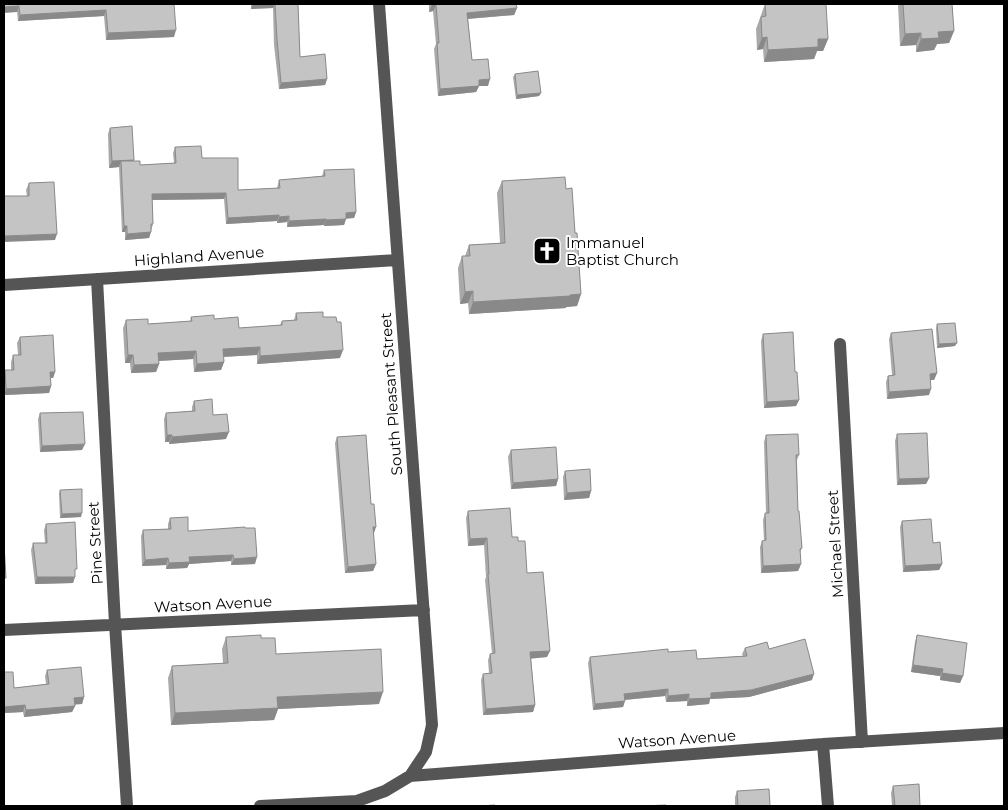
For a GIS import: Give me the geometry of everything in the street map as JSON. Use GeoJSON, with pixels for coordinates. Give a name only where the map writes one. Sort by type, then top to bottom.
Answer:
{"type":"FeatureCollection","features":[{"type":"Feature","properties":{"kind":"street","name":"South Pleasant Street"},"geometry":{"type":"LineString","coordinates":[[379,4],[432,725],[426,752],[410,776]]}},
{"type":"Feature","properties":{"kind":"street","name":"Highland Avenue"},"geometry":{"type":"LineString","coordinates":[[4,285],[397,260]]}},
{"type":"Feature","properties":{"kind":"street","name":"Pine Street"},"geometry":{"type":"LineString","coordinates":[[97,279],[115,624],[127,806]]}},
{"type":"Feature","properties":{"kind":"street","name":"Michael Street"},"geometry":{"type":"LineString","coordinates":[[840,344],[862,742]]}},
{"type":"Feature","properties":{"kind":"street","name":"Watson Avenue"},"geometry":{"type":"LineString","coordinates":[[4,630],[424,610]]}},
{"type":"Feature","properties":{"kind":"street","name":"Watson Avenue"},"geometry":{"type":"LineString","coordinates":[[260,806],[358,803],[385,791],[410,776],[823,744],[1004,733]]}},
{"type":"Feature","properties":{"kind":"street"},"geometry":{"type":"LineString","coordinates":[[823,744],[828,806]]}},
{"type":"Feature","properties":{"kind":"building"},"geometry":{"type":"Polygon","coordinates":[[[4,4],[174,4],[176,30],[108,33],[106,10],[20,15],[19,6],[4,7],[4,4]]]}},
{"type":"Feature","properties":{"kind":"building"},"geometry":{"type":"Polygon","coordinates":[[[275,4],[298,4],[300,57],[325,54],[327,79],[281,83],[275,4]]]}},
{"type":"Feature","properties":{"kind":"building"},"geometry":{"type":"Polygon","coordinates":[[[432,4],[516,4],[517,8],[467,13],[472,60],[488,59],[490,79],[479,80],[479,86],[440,89],[436,5],[432,4]]]}},
{"type":"Feature","properties":{"kind":"building"},"geometry":{"type":"Polygon","coordinates":[[[765,4],[826,4],[828,39],[818,39],[818,47],[768,50],[767,37],[762,38],[761,17],[766,16],[765,4]]]}},
{"type":"Feature","properties":{"kind":"building"},"geometry":{"type":"Polygon","coordinates":[[[903,4],[952,4],[954,31],[938,32],[939,38],[921,39],[921,33],[905,34],[903,4]]]}},
{"type":"Feature","properties":{"kind":"building"},"geometry":{"type":"Polygon","coordinates":[[[538,71],[541,93],[517,95],[515,74],[538,71]]]}},
{"type":"Feature","properties":{"kind":"building"},"geometry":{"type":"Polygon","coordinates":[[[132,126],[134,160],[112,161],[110,128],[132,126]]]}},
{"type":"Feature","properties":{"kind":"building"},"geometry":{"type":"Polygon","coordinates":[[[201,146],[202,158],[238,158],[238,190],[280,188],[279,180],[325,176],[324,170],[354,169],[356,212],[346,213],[346,219],[326,220],[289,221],[289,216],[279,217],[279,215],[228,218],[226,193],[152,194],[153,224],[151,224],[151,232],[127,234],[127,226],[124,226],[121,161],[140,161],[140,165],[176,163],[175,147],[201,146]]]}},
{"type":"Feature","properties":{"kind":"building","name":"Immanuel Baptist Church"},"geometry":{"type":"Polygon","coordinates":[[[565,177],[566,189],[572,188],[581,294],[473,302],[473,291],[465,292],[462,256],[470,256],[469,245],[505,243],[502,181],[565,177]]]}},
{"type":"Feature","properties":{"kind":"building"},"geometry":{"type":"Polygon","coordinates":[[[54,182],[57,234],[4,236],[4,196],[29,196],[29,183],[54,182]]]}},
{"type":"Feature","properties":{"kind":"building"},"geometry":{"type":"Polygon","coordinates":[[[323,312],[323,317],[336,317],[337,322],[341,322],[343,350],[260,356],[260,347],[223,349],[224,362],[197,364],[196,351],[158,353],[159,364],[134,365],[133,355],[128,355],[126,320],[148,319],[148,324],[192,321],[191,317],[214,315],[214,319],[238,317],[239,328],[282,325],[282,321],[297,320],[296,313],[323,312]]]}},
{"type":"Feature","properties":{"kind":"building"},"geometry":{"type":"Polygon","coordinates":[[[955,323],[957,343],[939,344],[937,324],[955,323]]]}},
{"type":"Feature","properties":{"kind":"building"},"geometry":{"type":"Polygon","coordinates":[[[932,329],[937,373],[930,374],[931,389],[889,392],[888,376],[895,375],[891,333],[932,329]]]}},
{"type":"Feature","properties":{"kind":"building"},"geometry":{"type":"Polygon","coordinates":[[[793,332],[795,372],[797,372],[799,400],[767,402],[763,334],[793,332]]]}},
{"type":"Feature","properties":{"kind":"building"},"geometry":{"type":"Polygon","coordinates":[[[53,335],[55,372],[50,372],[51,386],[6,389],[5,370],[14,370],[13,355],[21,355],[20,337],[53,335]]]}},
{"type":"Feature","properties":{"kind":"building"},"geometry":{"type":"Polygon","coordinates":[[[212,399],[213,415],[227,414],[229,432],[172,437],[172,435],[167,435],[166,413],[195,411],[194,401],[212,399]]]}},
{"type":"Feature","properties":{"kind":"building"},"geometry":{"type":"Polygon","coordinates":[[[83,412],[85,444],[42,446],[40,413],[83,412]]]}},
{"type":"Feature","properties":{"kind":"building"},"geometry":{"type":"Polygon","coordinates":[[[927,433],[929,478],[899,479],[897,434],[927,433]]]}},
{"type":"Feature","properties":{"kind":"building"},"geometry":{"type":"Polygon","coordinates":[[[798,434],[799,455],[796,455],[798,511],[802,548],[800,549],[801,564],[763,566],[762,541],[766,540],[765,513],[769,513],[766,435],[798,434]]]}},
{"type":"Feature","properties":{"kind":"building"},"geometry":{"type":"Polygon","coordinates":[[[366,435],[371,504],[374,504],[376,527],[373,527],[376,564],[348,567],[337,437],[366,435]]]}},
{"type":"Feature","properties":{"kind":"building"},"geometry":{"type":"Polygon","coordinates":[[[556,447],[558,479],[513,483],[511,450],[556,447]]]}},
{"type":"Feature","properties":{"kind":"building"},"geometry":{"type":"Polygon","coordinates":[[[590,469],[591,491],[567,493],[565,471],[590,469]]]}},
{"type":"Feature","properties":{"kind":"building"},"geometry":{"type":"Polygon","coordinates":[[[82,489],[82,513],[62,514],[60,490],[82,489]]]}},
{"type":"Feature","properties":{"kind":"building"},"geometry":{"type":"Polygon","coordinates":[[[510,508],[512,537],[518,537],[518,541],[525,541],[527,573],[543,572],[550,651],[530,652],[535,705],[486,709],[483,674],[492,673],[490,654],[495,653],[488,574],[487,538],[470,539],[468,511],[510,508]]]}},
{"type":"Feature","properties":{"kind":"building"},"geometry":{"type":"Polygon","coordinates":[[[188,517],[188,531],[255,528],[257,557],[234,559],[233,555],[189,557],[190,562],[169,563],[168,558],[145,560],[143,530],[171,529],[170,518],[188,517]]]}},
{"type":"Feature","properties":{"kind":"building"},"geometry":{"type":"Polygon","coordinates":[[[931,519],[933,543],[940,542],[942,564],[905,566],[902,521],[931,519]]]}},
{"type":"Feature","properties":{"kind":"building"},"geometry":{"type":"Polygon","coordinates":[[[75,522],[77,569],[75,569],[75,577],[37,577],[33,543],[47,543],[46,524],[75,522]]]}},
{"type":"Feature","properties":{"kind":"building"},"geometry":{"type":"Polygon","coordinates":[[[4,544],[6,578],[4,578],[4,544]]]}},
{"type":"Feature","properties":{"kind":"building"},"geometry":{"type":"Polygon","coordinates":[[[261,635],[261,638],[275,638],[276,654],[381,649],[383,692],[277,697],[278,708],[175,713],[172,666],[228,663],[226,637],[261,635]]]}},
{"type":"Feature","properties":{"kind":"building"},"geometry":{"type":"Polygon","coordinates":[[[917,635],[967,643],[963,676],[942,673],[943,669],[913,665],[917,635]]]}},
{"type":"Feature","properties":{"kind":"building"},"geometry":{"type":"Polygon","coordinates":[[[805,639],[814,674],[751,690],[711,693],[711,698],[689,699],[689,694],[668,696],[668,689],[624,694],[625,701],[595,704],[590,657],[668,649],[668,652],[696,650],[697,659],[747,656],[745,648],[767,642],[769,649],[805,639]]]}},
{"type":"Feature","properties":{"kind":"building"},"geometry":{"type":"Polygon","coordinates":[[[81,667],[84,697],[74,698],[75,706],[26,710],[25,705],[4,707],[4,672],[13,672],[14,688],[49,684],[47,670],[81,667]]]}},
{"type":"Feature","properties":{"kind":"building"},"geometry":{"type":"Polygon","coordinates":[[[919,784],[920,806],[895,806],[893,786],[919,784]]]}},
{"type":"Feature","properties":{"kind":"building"},"geometry":{"type":"Polygon","coordinates":[[[769,789],[770,806],[738,806],[737,791],[769,789]]]}},
{"type":"Feature","properties":{"kind":"place","name":"Immanuel Baptist Church"},"geometry":{"type":"Point","coordinates":[547,251]}}]}
